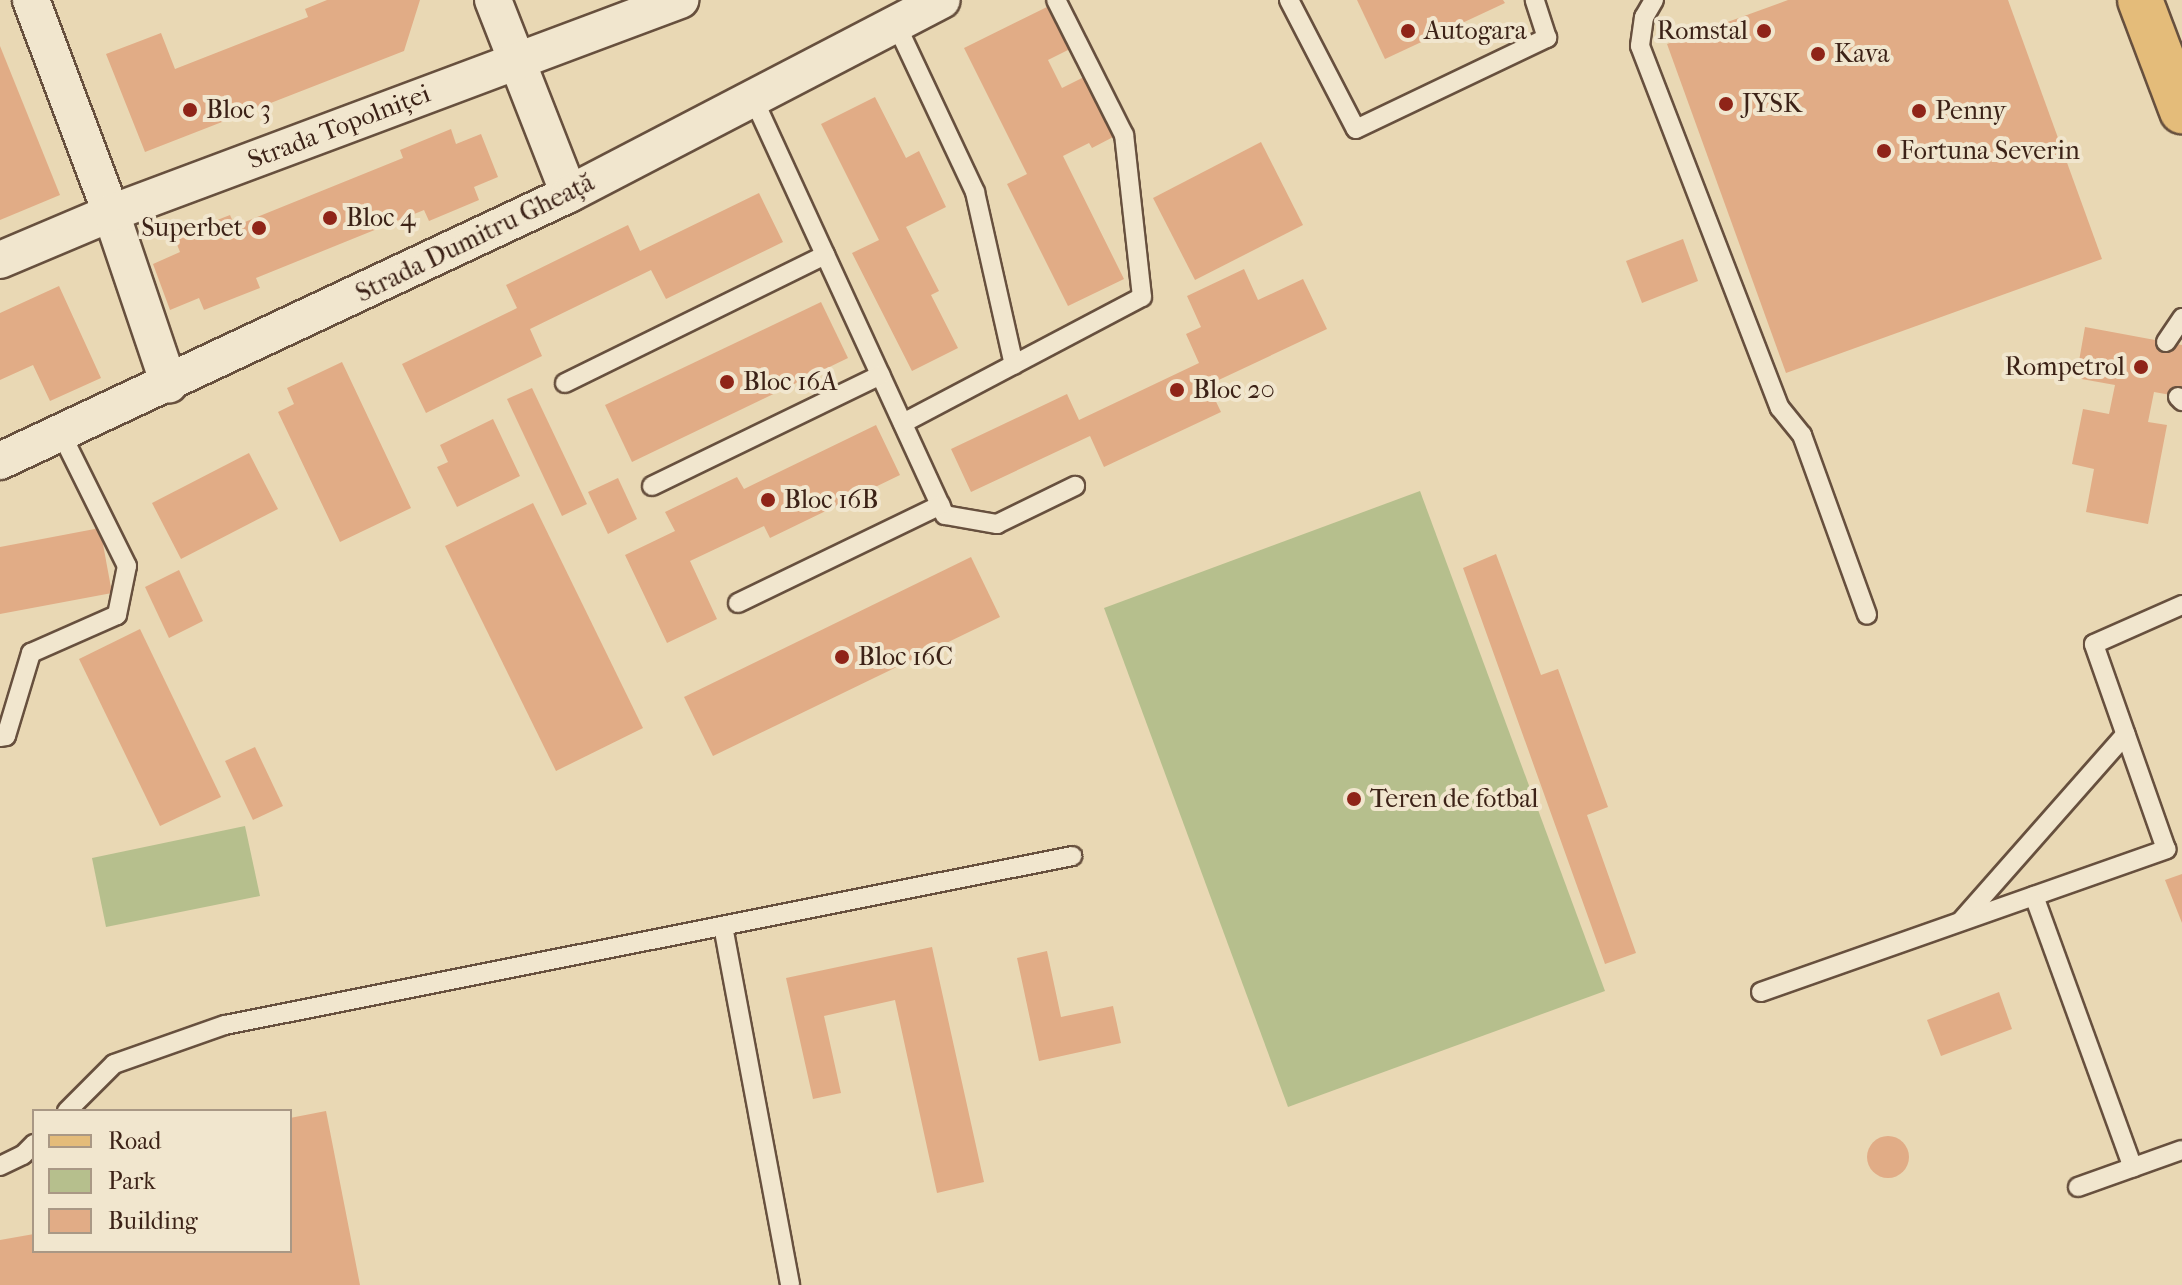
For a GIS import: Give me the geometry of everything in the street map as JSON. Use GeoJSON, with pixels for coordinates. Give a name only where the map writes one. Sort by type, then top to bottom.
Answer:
{"type":"FeatureCollection","features":[{"type":"Feature","properties":{"kind":"main road"},"geometry":{"type":"LineString","coordinates":[[2140,0],[2182,111]]}},
{"type":"Feature","properties":{"kind":"street"},"geometry":{"type":"LineString","coordinates":[[31,0],[111,213],[169,384]]}},
{"type":"Feature","properties":{"kind":"street"},"geometry":{"type":"LineString","coordinates":[[493,0],[569,194]]}},
{"type":"Feature","properties":{"kind":"street","name":"Strada Topolniței"},"geometry":{"type":"LineString","coordinates":[[0,260],[111,213],[680,0]]}},
{"type":"Feature","properties":{"kind":"street","name":"Strada Dumitru Gheață"},"geometry":{"type":"LineString","coordinates":[[0,461],[569,194],[942,0]]}},
{"type":"Feature","properties":{"kind":"lane"},"geometry":{"type":"LineString","coordinates":[[903,423],[1142,297],[1124,135],[1056,0]]}},
{"type":"Feature","properties":{"kind":"lane"},"geometry":{"type":"LineString","coordinates":[[1289,0],[1356,129],[1547,38],[1535,0]]}},
{"type":"Feature","properties":{"kind":"lane"},"geometry":{"type":"LineString","coordinates":[[1654,0],[1644,17],[1640,46],[1780,408],[1802,435],[1867,615]]}},
{"type":"Feature","properties":{"kind":"lane"},"geometry":{"type":"LineString","coordinates":[[896,24],[975,192],[1014,365]]}},
{"type":"Feature","properties":{"kind":"lane"},"geometry":{"type":"LineString","coordinates":[[753,98],[945,515],[997,524],[1075,486]]}},
{"type":"Feature","properties":{"kind":"lane"},"geometry":{"type":"LineString","coordinates":[[565,383],[825,255]]}},
{"type":"Feature","properties":{"kind":"lane"},"geometry":{"type":"LineString","coordinates":[[2166,342],[2182,318]]}},
{"type":"Feature","properties":{"kind":"lane"},"geometry":{"type":"LineString","coordinates":[[652,486],[881,375]]}},
{"type":"Feature","properties":{"kind":"lane"},"geometry":{"type":"LineString","coordinates":[[0,737],[6,736],[31,653],[117,615],[127,566],[61,433]]}},
{"type":"Feature","properties":{"kind":"lane"},"geometry":{"type":"LineString","coordinates":[[738,603],[941,505]]}},
{"type":"Feature","properties":{"kind":"lane"},"geometry":{"type":"LineString","coordinates":[[1761,992],[2166,849],[2094,644],[2182,605]]}},
{"type":"Feature","properties":{"kind":"lane"},"geometry":{"type":"LineString","coordinates":[[1960,922],[2126,734]]}},
{"type":"Feature","properties":{"kind":"lane"},"geometry":{"type":"LineString","coordinates":[[69,1109],[114,1064],[225,1025],[1072,856]]}},
{"type":"Feature","properties":{"kind":"lane"},"geometry":{"type":"LineString","coordinates":[[2034,896],[2133,1168]]}},
{"type":"Feature","properties":{"kind":"lane"},"geometry":{"type":"LineString","coordinates":[[723,926],[790,1285]]}},
{"type":"Feature","properties":{"kind":"lane"},"geometry":{"type":"LineString","coordinates":[[0,1166],[23,1155],[32,1146]]}},
{"type":"Feature","properties":{"kind":"lane"},"geometry":{"type":"LineString","coordinates":[[2078,1187],[2182,1150]]}},
{"type":"Feature","properties":{"kind":"green space","name":"Teren de fotbal"},"geometry":{"type":"Polygon","coordinates":[[[1420,491],[1605,991],[1288,1107],[1104,608],[1420,491]]]}},
{"type":"Feature","properties":{"kind":"green space"},"geometry":{"type":"Polygon","coordinates":[[[245,826],[260,896],[106,927],[92,858],[245,826]]]}},
{"type":"Feature","properties":{"kind":"building","name":"Bloc 3"},"geometry":{"type":"Polygon","coordinates":[[[327,0],[420,0],[404,51],[145,152],[106,54],[161,33],[175,69],[308,17],[305,9],[327,0]]]}},
{"type":"Feature","properties":{"kind":"building","name":"Autogara"},"geometry":{"type":"Polygon","coordinates":[[[1357,0],[1503,0],[1505,3],[1385,59],[1357,0]]]}},
{"type":"Feature","properties":{"kind":"building","name":"Fortuna Severin"},"geometry":{"type":"Polygon","coordinates":[[[1788,0],[2008,0],[2102,259],[1786,373],[1667,44],[1788,0]]]}},
{"type":"Feature","properties":{"kind":"building"},"geometry":{"type":"Polygon","coordinates":[[[1049,6],[1070,49],[1048,60],[1062,88],[1088,75],[1117,135],[1092,148],[1089,143],[1063,156],[1124,279],[1068,306],[1007,184],[1027,174],[964,48],[1049,6]]]}},
{"type":"Feature","properties":{"kind":"building"},"geometry":{"type":"Polygon","coordinates":[[[0,46],[60,195],[0,220],[0,46]]]}},
{"type":"Feature","properties":{"kind":"building"},"geometry":{"type":"Polygon","coordinates":[[[875,97],[906,158],[919,151],[946,207],[906,227],[939,291],[931,295],[958,348],[912,371],[852,253],[879,240],[821,124],[875,97]]]}},
{"type":"Feature","properties":{"kind":"building","name":"Bloc 4"},"geometry":{"type":"Polygon","coordinates":[[[451,129],[456,144],[481,134],[498,177],[474,187],[479,200],[429,221],[424,210],[256,278],[260,288],[204,310],[199,298],[170,310],[153,264],[180,252],[174,237],[230,215],[235,226],[403,158],[400,150],[451,129]]]}},
{"type":"Feature","properties":{"kind":"building"},"geometry":{"type":"Polygon","coordinates":[[[1261,142],[1303,225],[1195,280],[1153,198],[1261,142]]]}},
{"type":"Feature","properties":{"kind":"building"},"geometry":{"type":"Polygon","coordinates":[[[759,193],[783,242],[666,299],[651,270],[530,329],[542,356],[426,413],[402,364],[517,308],[506,285],[628,225],[640,251],[759,193]]]}},
{"type":"Feature","properties":{"kind":"building"},"geometry":{"type":"Polygon","coordinates":[[[1683,239],[1698,281],[1642,303],[1626,261],[1683,239]]]}},
{"type":"Feature","properties":{"kind":"building","name":"Bloc 20"},"geometry":{"type":"Polygon","coordinates":[[[1244,269],[1258,300],[1303,279],[1327,329],[1208,385],[1221,412],[1104,467],[1090,436],[971,492],[951,449],[1067,394],[1079,420],[1199,363],[1186,334],[1201,327],[1187,296],[1244,269]]]}},
{"type":"Feature","properties":{"kind":"building"},"geometry":{"type":"Polygon","coordinates":[[[59,286],[101,378],[50,401],[33,365],[0,380],[0,313],[59,286]]]}},
{"type":"Feature","properties":{"kind":"building","name":"Bloc 16A"},"geometry":{"type":"Polygon","coordinates":[[[821,302],[848,358],[632,462],[605,405],[821,302]]]}},
{"type":"Feature","properties":{"kind":"building"},"geometry":{"type":"Polygon","coordinates":[[[2085,327],[2182,345],[2182,397],[2154,392],[2148,422],[2167,425],[2148,524],[2086,512],[2094,469],[2072,464],[2083,409],[2109,414],[2115,385],[2076,378],[2085,327]]]}},
{"type":"Feature","properties":{"kind":"building"},"geometry":{"type":"Polygon","coordinates":[[[342,362],[411,508],[340,542],[278,412],[294,404],[287,388],[342,362]]]}},
{"type":"Feature","properties":{"kind":"building"},"geometry":{"type":"Polygon","coordinates":[[[532,388],[587,504],[562,516],[507,399],[532,388]]]}},
{"type":"Feature","properties":{"kind":"building"},"geometry":{"type":"Polygon","coordinates":[[[493,419],[520,476],[457,507],[437,467],[448,462],[440,445],[493,419]]]}},
{"type":"Feature","properties":{"kind":"building","name":"Bloc 16B"},"geometry":{"type":"Polygon","coordinates":[[[876,425],[900,475],[770,538],[764,526],[690,561],[717,619],[667,643],[625,555],[675,531],[665,512],[737,477],[744,489],[876,425]]]}},
{"type":"Feature","properties":{"kind":"building"},"geometry":{"type":"Polygon","coordinates":[[[249,453],[278,509],[181,559],[152,503],[249,453]]]}},
{"type":"Feature","properties":{"kind":"building"},"geometry":{"type":"Polygon","coordinates":[[[618,478],[637,519],[608,534],[588,492],[618,478]]]}},
{"type":"Feature","properties":{"kind":"building"},"geometry":{"type":"Polygon","coordinates":[[[533,503],[643,728],[556,771],[445,546],[533,503]]]}},
{"type":"Feature","properties":{"kind":"building"},"geometry":{"type":"Polygon","coordinates":[[[100,528],[112,593],[0,614],[0,547],[100,528]]]}},
{"type":"Feature","properties":{"kind":"building"},"geometry":{"type":"Polygon","coordinates":[[[1496,554],[1541,675],[1558,669],[1608,807],[1587,815],[1636,953],[1605,964],[1463,568],[1496,554]]]}},
{"type":"Feature","properties":{"kind":"building","name":"Bloc 16C"},"geometry":{"type":"Polygon","coordinates":[[[971,557],[1000,617],[713,756],[684,697],[971,557]]]}},
{"type":"Feature","properties":{"kind":"building"},"geometry":{"type":"Polygon","coordinates":[[[179,570],[203,621],[169,638],[145,587],[179,570]]]}},
{"type":"Feature","properties":{"kind":"building"},"geometry":{"type":"Polygon","coordinates":[[[140,629],[221,797],[160,826],[79,659],[140,629]]]}},
{"type":"Feature","properties":{"kind":"building"},"geometry":{"type":"Polygon","coordinates":[[[255,747],[283,806],[253,820],[225,761],[255,747]]]}},
{"type":"Feature","properties":{"kind":"building"},"geometry":{"type":"Polygon","coordinates":[[[2182,874],[2182,923],[2165,880],[2182,874]]]}},
{"type":"Feature","properties":{"kind":"building"},"geometry":{"type":"Polygon","coordinates":[[[932,947],[984,1182],[937,1193],[895,1000],[824,1016],[841,1093],[813,1099],[786,978],[932,947]]]}},
{"type":"Feature","properties":{"kind":"building"},"geometry":{"type":"Polygon","coordinates":[[[1047,951],[1061,1017],[1113,1006],[1121,1043],[1039,1061],[1017,958],[1047,951]]]}},
{"type":"Feature","properties":{"kind":"building"},"geometry":{"type":"Polygon","coordinates":[[[1999,992],[2012,1029],[1941,1056],[1927,1020],[1999,992]]]}},
{"type":"Feature","properties":{"kind":"building"},"geometry":{"type":"Polygon","coordinates":[[[326,1111],[360,1285],[0,1285],[0,1240],[32,1234],[32,1253],[292,1253],[292,1118],[326,1111]]]}},
{"type":"Feature","properties":{"kind":"building"},"geometry":{"type":"Polygon","coordinates":[[[1888,1136],[1903,1142],[1909,1157],[1903,1172],[1888,1178],[1873,1172],[1867,1157],[1873,1142],[1888,1136]]]}},
{"type":"Feature","properties":{"kind":"place","name":"Autogara"},"geometry":{"type":"Point","coordinates":[1408,31]}},
{"type":"Feature","properties":{"kind":"place","name":"Romstal"},"geometry":{"type":"Point","coordinates":[1764,31]}},
{"type":"Feature","properties":{"kind":"place","name":"Kava"},"geometry":{"type":"Point","coordinates":[1818,54]}},
{"type":"Feature","properties":{"kind":"place","name":"JYSK"},"geometry":{"type":"Point","coordinates":[1726,104]}},
{"type":"Feature","properties":{"kind":"place","name":"Bloc 3"},"geometry":{"type":"Point","coordinates":[190,110]}},
{"type":"Feature","properties":{"kind":"place","name":"Penny"},"geometry":{"type":"Point","coordinates":[1919,111]}},
{"type":"Feature","properties":{"kind":"place","name":"Fortuna Severin"},"geometry":{"type":"Point","coordinates":[1884,151]}},
{"type":"Feature","properties":{"kind":"place","name":"Bloc 4"},"geometry":{"type":"Point","coordinates":[330,218]}},
{"type":"Feature","properties":{"kind":"place","name":"Superbet"},"geometry":{"type":"Point","coordinates":[259,228]}},
{"type":"Feature","properties":{"kind":"place","name":"Rompetrol"},"geometry":{"type":"Point","coordinates":[2141,367]}},
{"type":"Feature","properties":{"kind":"place","name":"Bloc 16A"},"geometry":{"type":"Point","coordinates":[727,382]}},
{"type":"Feature","properties":{"kind":"place","name":"Bloc 20"},"geometry":{"type":"Point","coordinates":[1177,390]}},
{"type":"Feature","properties":{"kind":"place","name":"Bloc 16B"},"geometry":{"type":"Point","coordinates":[768,500]}},
{"type":"Feature","properties":{"kind":"place","name":"Bloc 16C"},"geometry":{"type":"Point","coordinates":[842,657]}},
{"type":"Feature","properties":{"kind":"place","name":"Teren de fotbal"},"geometry":{"type":"Point","coordinates":[1354,799]}}]}
